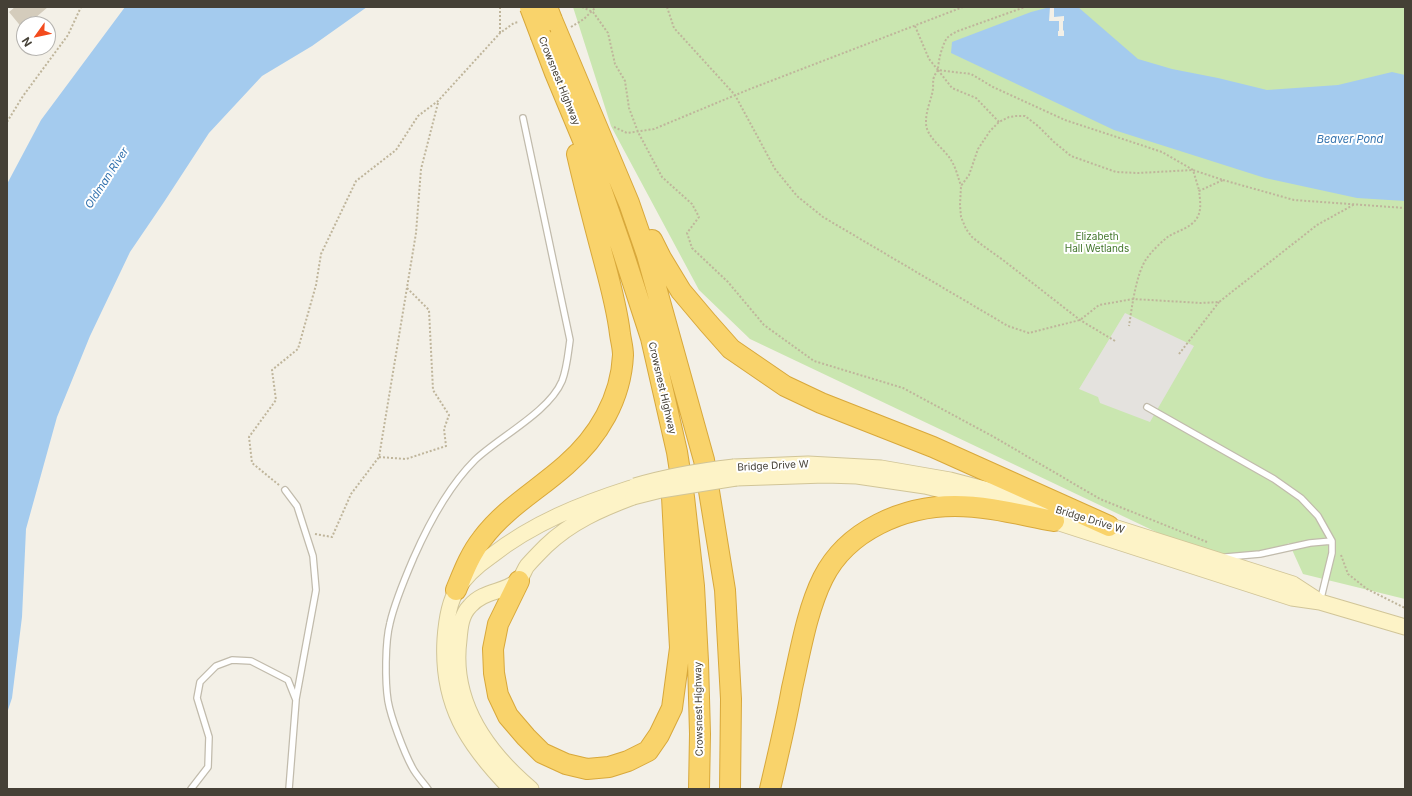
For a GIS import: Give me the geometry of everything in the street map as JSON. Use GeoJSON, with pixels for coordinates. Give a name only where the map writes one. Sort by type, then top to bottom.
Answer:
{"type":"FeatureCollection","features":[{"type":"Feature","properties":{"kind":"highway","name":"Crowsnest Highway"},"geometry":{"type":"LineString","coordinates":[[530,7],[547,21],[629,203],[647,255],[704,460],[725,590],[731,699],[730,789]]}},
{"type":"Feature","properties":{"kind":"highway","name":"Crowsnest Highway"},"geometry":{"type":"LineString","coordinates":[[547,21],[555,73],[590,158],[651,338],[676,452],[684,497],[694,586],[700,734],[699,789]]}},
{"type":"Feature","properties":{"kind":"highway"},"geometry":{"type":"LineString","coordinates":[[547,21],[661,258],[681,292],[731,349],[785,386],[820,403],[933,447],[1109,526]]}},
{"type":"Feature","properties":{"kind":"highway"},"geometry":{"type":"LineString","coordinates":[[456,590],[466,566],[481,539],[516,504],[565,465],[581,450],[597,431],[610,408],[619,382],[623,354],[614,298],[555,73]]}},
{"type":"Feature","properties":{"kind":"highway"},"geometry":{"type":"LineString","coordinates":[[519,581],[498,624],[493,649],[494,673],[498,695],[508,716],[542,753],[566,764],[587,769],[609,767],[628,761],[648,751],[659,736],[672,708],[680,648],[669,465],[639,302]]}},
{"type":"Feature","properties":{"kind":"highway"},"geometry":{"type":"LineString","coordinates":[[770,789],[802,642],[812,607],[823,578],[838,555],[857,538],[882,523],[903,513],[928,508],[955,506],[986,508],[1054,521]]}},
{"type":"Feature","properties":{"kind":"street","name":"Bridge Drive W"},"geometry":{"type":"LineString","coordinates":[[735,473],[808,464],[881,468],[918,474],[992,490],[1109,526],[1212,551],[1293,584],[1320,602]]}},
{"type":"Feature","properties":{"kind":"street","name":"Bridge Drive W"},"geometry":{"type":"LineString","coordinates":[[519,581],[527,566],[565,529],[655,480],[687,474],[735,473],[864,477],[958,493],[1054,521],[1292,598],[1320,602],[1405,627]]}},
{"type":"Feature","properties":{"kind":"street","name":"Bridge Drive W"},"geometry":{"type":"LineString","coordinates":[[510,789],[488,765],[472,744],[458,720],[452,702],[446,675],[444,652],[446,626],[456,590],[482,562],[503,546],[531,529],[579,506],[632,492]]}},
{"type":"Feature","properties":{"kind":"street"},"geometry":{"type":"LineString","coordinates":[[519,581],[504,589],[481,596],[469,607],[461,621],[457,655],[461,687],[469,712],[483,738],[499,758],[531,789]]}},
{"type":"Feature","properties":{"kind":"lane"},"geometry":{"type":"LineString","coordinates":[[428,789],[412,768],[388,702],[386,662],[389,623],[418,547],[436,511],[454,485],[475,460],[549,401],[561,383],[567,364],[570,340],[523,118]]}},
{"type":"Feature","properties":{"kind":"lane"},"geometry":{"type":"LineString","coordinates":[[1148,407],[1274,479],[1301,498],[1318,516],[1332,541],[1332,552],[1320,602]]}},
{"type":"Feature","properties":{"kind":"lane"},"geometry":{"type":"LineString","coordinates":[[285,490],[297,506],[313,556],[316,590],[296,700],[289,789]]}},
{"type":"Feature","properties":{"kind":"lane"},"geometry":{"type":"LineString","coordinates":[[1212,551],[1260,554],[1310,543],[1332,541]]}},
{"type":"Feature","properties":{"kind":"lane"},"geometry":{"type":"LineString","coordinates":[[191,789],[208,767],[209,737],[197,698],[200,682],[216,666],[232,660],[251,660],[288,680],[296,700]]}},
{"type":"Feature","properties":{"kind":"path"},"geometry":{"type":"LineString","coordinates":[[7,122],[23,96],[68,35],[81,7]]}},
{"type":"Feature","properties":{"kind":"path"},"geometry":{"type":"LineString","coordinates":[[285,490],[252,463],[249,437],[276,400],[272,370],[298,350],[316,285],[321,254],[356,181],[396,150],[418,116],[438,102],[500,33],[500,7]]}},
{"type":"Feature","properties":{"kind":"path"},"geometry":{"type":"LineString","coordinates":[[582,7],[593,12],[608,33],[615,64],[625,81],[629,108],[638,132],[662,177],[692,204],[700,217],[687,233],[692,248],[728,282],[764,325],[814,361],[903,388],[994,437],[1100,499],[1212,551]]}},
{"type":"Feature","properties":{"kind":"path"},"geometry":{"type":"LineString","coordinates":[[547,21],[559,33],[584,19],[593,12],[596,7]]}},
{"type":"Feature","properties":{"kind":"path"},"geometry":{"type":"LineString","coordinates":[[667,7],[674,28],[735,95],[775,169],[797,196],[823,217],[1008,326],[1029,333],[1080,320],[1099,304],[1133,299],[1201,303],[1219,302]]}},
{"type":"Feature","properties":{"kind":"path"},"geometry":{"type":"LineString","coordinates":[[611,126],[627,133],[654,129],[735,95],[963,7]]}},
{"type":"Feature","properties":{"kind":"path"},"geometry":{"type":"LineString","coordinates":[[1025,7],[958,31],[946,39],[938,62],[938,70],[933,77],[933,91],[926,126],[928,132],[950,159],[957,172],[961,186],[961,217],[966,229],[972,237],[1080,320],[1115,341]]}},
{"type":"Feature","properties":{"kind":"path"},"geometry":{"type":"LineString","coordinates":[[915,26],[929,59],[952,88],[976,98],[999,122]]}},
{"type":"Feature","properties":{"kind":"path"},"geometry":{"type":"LineString","coordinates":[[938,70],[971,74],[993,87],[1064,120],[1162,152],[1193,170],[1222,180],[1294,200],[1405,208]]}},
{"type":"Feature","properties":{"kind":"path"},"geometry":{"type":"LineString","coordinates":[[305,533],[332,537],[351,494],[379,457],[416,233],[421,169],[438,102]]}},
{"type":"Feature","properties":{"kind":"path"},"geometry":{"type":"LineString","coordinates":[[961,186],[969,175],[978,149],[990,131],[999,122],[1009,117],[1016,116],[1025,116],[1071,156],[1116,172],[1138,173],[1193,170]]}},
{"type":"Feature","properties":{"kind":"path"},"geometry":{"type":"LineString","coordinates":[[1129,326],[1133,299],[1142,266],[1147,257],[1160,243],[1192,224],[1200,212],[1199,191],[1193,170]]}},
{"type":"Feature","properties":{"kind":"path"},"geometry":{"type":"LineString","coordinates":[[1199,191],[1222,180]]}},
{"type":"Feature","properties":{"kind":"path"},"geometry":{"type":"LineString","coordinates":[[1179,354],[1219,302],[1317,225],[1355,204]]}},
{"type":"Feature","properties":{"kind":"path"},"geometry":{"type":"LineString","coordinates":[[379,457],[406,459],[446,446],[444,429],[449,415],[433,390],[429,310],[407,288]]}},
{"type":"Feature","properties":{"kind":"path"},"geometry":{"type":"LineString","coordinates":[[1332,552],[1340,555],[1348,574],[1367,589],[1405,608]]}},
{"type":"Feature","properties":{"kind":"green space","name":"Elizabeth Hall Wetlands"},"geometry":{"type":"Polygon","coordinates":[[[573,7],[1405,7],[1405,599],[1303,574],[1289,543],[1274,551],[1211,558],[750,339],[699,290],[611,126],[573,7]]]}},
{"type":"Feature","properties":{"kind":"shaded area"},"geometry":{"type":"Polygon","coordinates":[[[1125,313],[1194,346],[1150,422],[1100,403],[1098,397],[1079,389],[1125,313]]]}},
{"type":"Feature","properties":{"kind":"water","name":"Oldman River"},"geometry":{"type":"Polygon","coordinates":[[[125,7],[367,7],[312,46],[262,76],[209,133],[130,252],[90,336],[57,417],[26,529],[22,617],[12,698],[7,713],[7,184],[41,120],[125,7]]]}},
{"type":"Feature","properties":{"kind":"water","name":"Beaver Pond"},"geometry":{"type":"Polygon","coordinates":[[[1050,7],[1078,7],[1138,59],[1172,69],[1267,90],[1338,85],[1392,72],[1405,75],[1405,201],[1357,198],[1265,178],[1114,130],[951,53],[952,42],[1031,12],[1050,7]]]}},
{"type":"Feature","properties":{"kind":"pier"},"geometry":{"type":"Polygon","coordinates":[[[1050,7],[1054,7],[1054,17],[1064,16],[1064,36],[1058,36],[1059,21],[1049,21],[1050,7]]]}},
{"type":"Feature","properties":{"kind":"building"},"geometry":{"type":"Polygon","coordinates":[[[15,7],[48,7],[37,16],[16,16],[16,20],[9,12],[15,7]]]}}]}
